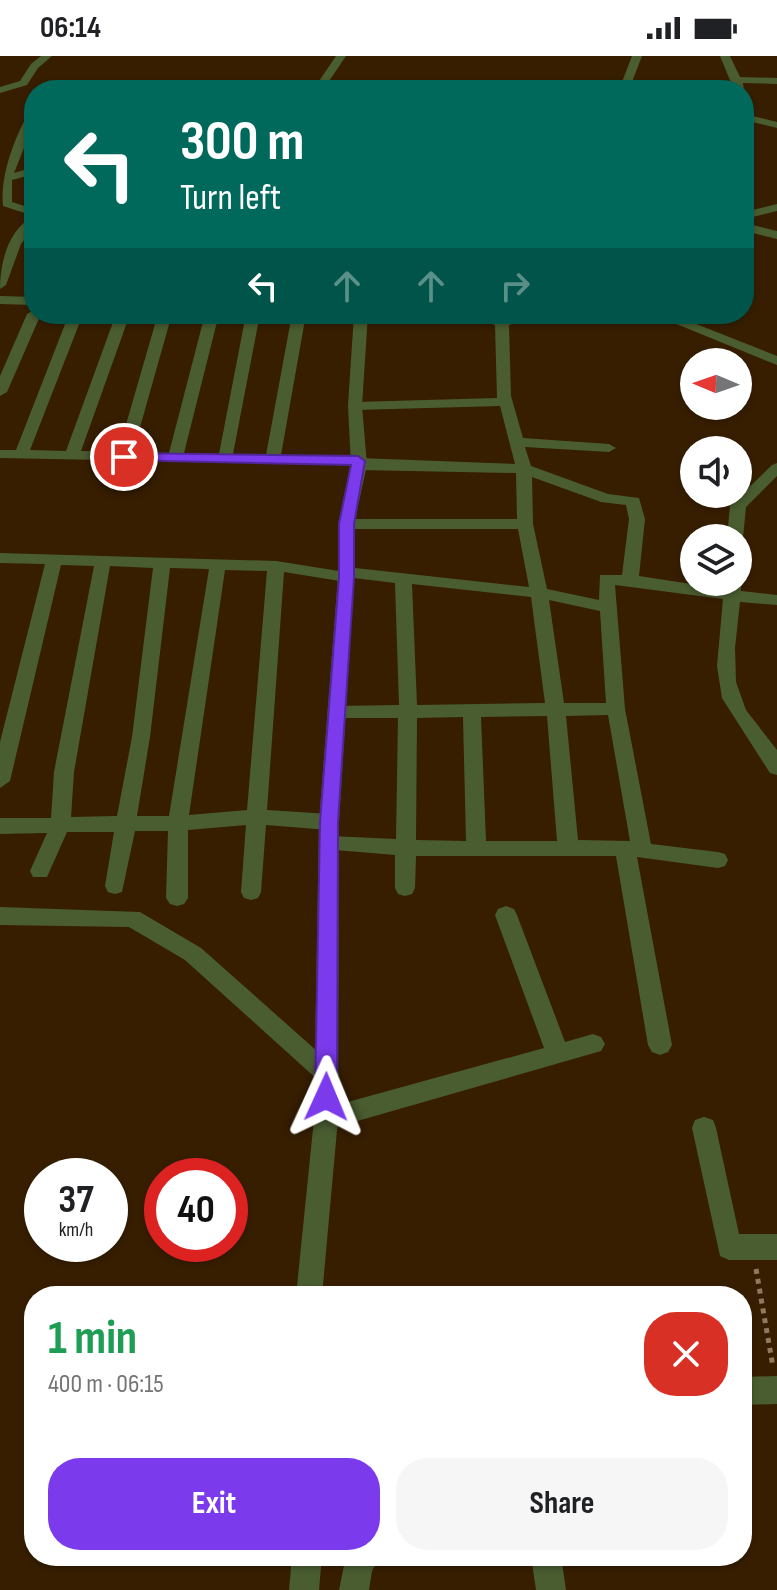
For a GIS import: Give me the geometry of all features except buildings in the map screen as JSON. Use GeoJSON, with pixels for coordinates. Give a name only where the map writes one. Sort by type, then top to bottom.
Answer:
{"type":"FeatureCollection","features":[{"type":"Feature","properties":{"kind":"street"},"geometry":{"type":"LineString","coordinates":[[26,80],[34,66],[47,56]]}},
{"type":"Feature","properties":{"kind":"street"},"geometry":{"type":"LineString","coordinates":[[325,80],[341,56]]}},
{"type":"Feature","properties":{"kind":"street"},"geometry":{"type":"LineString","coordinates":[[628,80],[637,56]]}},
{"type":"Feature","properties":{"kind":"street"},"geometry":{"type":"LineString","coordinates":[[725,56],[736,80]]}},
{"type":"Feature","properties":{"kind":"street"},"geometry":{"type":"LineString","coordinates":[[754,83],[777,81]]}},
{"type":"Feature","properties":{"kind":"street"},"geometry":{"type":"LineString","coordinates":[[0,90],[24,83]]}},
{"type":"Feature","properties":{"kind":"street"},"geometry":{"type":"LineString","coordinates":[[754,121],[777,125]]}},
{"type":"Feature","properties":{"kind":"street"},"geometry":{"type":"LineString","coordinates":[[24,134],[5,184],[7,204],[24,210]]}},
{"type":"Feature","properties":{"kind":"street"},"geometry":{"type":"LineString","coordinates":[[5,184],[24,175]]}},
{"type":"Feature","properties":{"kind":"street"},"geometry":{"type":"LineString","coordinates":[[754,213],[777,207]]}},
{"type":"Feature","properties":{"kind":"street"},"geometry":{"type":"LineString","coordinates":[[754,229],[777,235]]}},
{"type":"Feature","properties":{"kind":"street"},"geometry":{"type":"LineString","coordinates":[[0,285],[15,243],[24,232]]}},
{"type":"Feature","properties":{"kind":"street"},"geometry":{"type":"LineString","coordinates":[[0,300],[24,301]]}},
{"type":"Feature","properties":{"kind":"street"},"geometry":{"type":"LineString","coordinates":[[0,392],[30,324]]}},
{"type":"Feature","properties":{"kind":"street"},"geometry":{"type":"LineString","coordinates":[[21,455],[72,324]]}},
{"type":"Feature","properties":{"kind":"street"},"geometry":{"type":"LineString","coordinates":[[72,456],[119,324]]}},
{"type":"Feature","properties":{"kind":"street"},"geometry":{"type":"LineString","coordinates":[[124,457],[162,324]]}},
{"type":"Feature","properties":{"kind":"street"},"geometry":{"type":"LineString","coordinates":[[175,459],[209,324]]}},
{"type":"Feature","properties":{"kind":"street"},"geometry":{"type":"LineString","coordinates":[[225,459],[251,324]]}},
{"type":"Feature","properties":{"kind":"street"},"geometry":{"type":"LineString","coordinates":[[273,460],[297,324]]}},
{"type":"Feature","properties":{"kind":"street"},"geometry":{"type":"LineString","coordinates":[[310,1286],[326,1119],[329,822],[346,574],[346,524],[359,463],[355,406],[360,324]]}},
{"type":"Feature","properties":{"kind":"street"},"geometry":{"type":"LineString","coordinates":[[502,324],[505,402],[524,469],[525,524],[539,593],[555,710],[568,847]]}},
{"type":"Feature","properties":{"kind":"street"},"geometry":{"type":"LineString","coordinates":[[684,324],[777,361]]}},
{"type":"Feature","properties":{"kind":"street"},"geometry":{"type":"LineString","coordinates":[[355,406],[505,402]]}},
{"type":"Feature","properties":{"kind":"street"},"geometry":{"type":"LineString","coordinates":[[517,442],[609,448]]}},
{"type":"Feature","properties":{"kind":"street"},"geometry":{"type":"LineString","coordinates":[[0,454],[524,469],[606,499],[633,501],[637,519],[630,579]]}},
{"type":"Feature","properties":{"kind":"street"},"geometry":{"type":"LineString","coordinates":[[736,524],[738,506],[777,468]]}},
{"type":"Feature","properties":{"kind":"street"},"geometry":{"type":"LineString","coordinates":[[346,524],[525,524]]}},
{"type":"Feature","properties":{"kind":"street"},"geometry":{"type":"LineString","coordinates":[[0,558],[276,566],[539,593],[606,607]]}},
{"type":"Feature","properties":{"kind":"street"},"geometry":{"type":"LineString","coordinates":[[0,781],[54,560]]}},
{"type":"Feature","properties":{"kind":"street"},"geometry":{"type":"LineString","coordinates":[[40,871],[61,824],[64,772],[103,561]]}},
{"type":"Feature","properties":{"kind":"street"},"geometry":{"type":"LineString","coordinates":[[115,886],[127,821],[162,563]]}},
{"type":"Feature","properties":{"kind":"street"},"geometry":{"type":"LineString","coordinates":[[177,898],[178,823],[218,564]]}},
{"type":"Feature","properties":{"kind":"street"},"geometry":{"type":"LineString","coordinates":[[251,892],[276,566]]}},
{"type":"Feature","properties":{"kind":"street"},"geometry":{"type":"LineString","coordinates":[[403,577],[407,712],[405,888]]}},
{"type":"Feature","properties":{"kind":"street"},"geometry":{"type":"LineString","coordinates":[[660,1045],[643,962],[606,607],[606,579],[680,584]]}},
{"type":"Feature","properties":{"kind":"street"},"geometry":{"type":"LineString","coordinates":[[752,594],[777,600]]}},
{"type":"Feature","properties":{"kind":"street"},"geometry":{"type":"LineString","coordinates":[[732,596],[726,678],[737,711],[769,748],[777,768]]}},
{"type":"Feature","properties":{"kind":"street"},"geometry":{"type":"LineString","coordinates":[[337,712],[616,709]]}},
{"type":"Feature","properties":{"kind":"street"},"geometry":{"type":"LineString","coordinates":[[472,711],[476,848]]}},
{"type":"Feature","properties":{"kind":"street"},"geometry":{"type":"LineString","coordinates":[[0,826],[127,821],[178,823],[255,817],[329,822]]}},
{"type":"Feature","properties":{"kind":"street"},"geometry":{"type":"LineString","coordinates":[[330,844],[633,848],[718,860]]}},
{"type":"Feature","properties":{"kind":"street"},"geometry":{"type":"LineString","coordinates":[[506,915],[558,1055]]}},
{"type":"Feature","properties":{"kind":"street"},"geometry":{"type":"LineString","coordinates":[[0,916],[132,918],[193,954],[327,1074]]}},
{"type":"Feature","properties":{"kind":"street"},"geometry":{"type":"LineString","coordinates":[[326,1119],[593,1044]]}},
{"type":"Feature","properties":{"kind":"street"},"geometry":{"type":"LineString","coordinates":[[704,1128],[729,1247],[764,1247]]}},
{"type":"Feature","properties":{"kind":"street"},"geometry":{"type":"LineString","coordinates":[[752,1391],[777,1390]]}},
{"type":"Feature","properties":{"kind":"street"},"geometry":{"type":"LineString","coordinates":[[304,1590],[306,1566]]}},
{"type":"Feature","properties":{"kind":"street"},"geometry":{"type":"LineString","coordinates":[[354,1590],[358,1566]]}},
{"type":"Feature","properties":{"kind":"street"},"geometry":{"type":"LineString","coordinates":[[547,1566],[551,1590]]}},
{"type":"Feature","properties":{"kind":"path"},"geometry":{"type":"LineString","coordinates":[[764,1247],[777,1390]]}},
{"type":"Feature","properties":{"kind":"route"},"geometry":{"type":"LineString","coordinates":[[124,457],[358,461],[346,524],[346,577],[329,822],[326,1097]]}}]}
